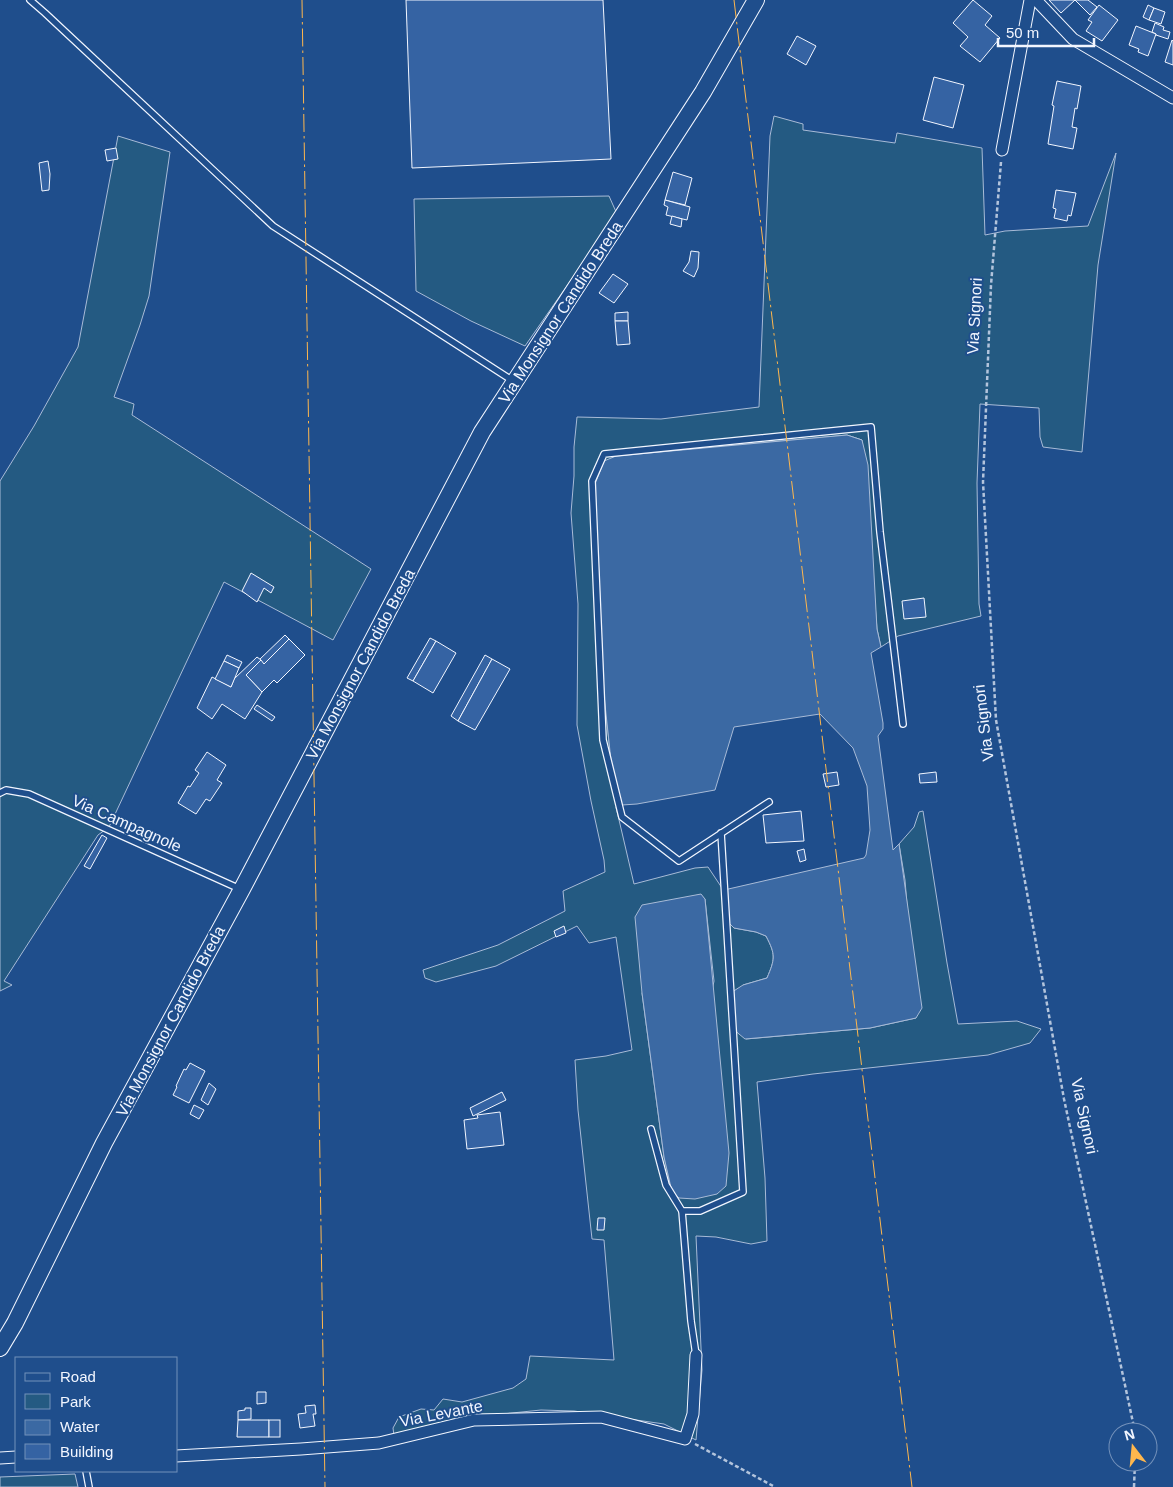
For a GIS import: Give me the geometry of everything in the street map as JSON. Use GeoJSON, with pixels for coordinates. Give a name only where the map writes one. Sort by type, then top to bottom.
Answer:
{"type":"FeatureCollection","features":[{"type":"Feature","properties":{"kind":"main road","name":"Via Monsignor Candido Breda"},"geometry":{"type":"LineString","coordinates":[[0,1348],[15,1323],[104,1143],[242,890],[482,432],[703,92],[756,0]]}},
{"type":"Feature","properties":{"kind":"street"},"geometry":{"type":"LineString","coordinates":[[1002,150],[1030,0]]}},
{"type":"Feature","properties":{"kind":"street"},"geometry":{"type":"LineString","coordinates":[[1036,0],[1073,39],[1173,98]]}},
{"type":"Feature","properties":{"kind":"street"},"geometry":{"type":"LineString","coordinates":[[685,1439],[693,1414],[696,1355]]}},
{"type":"Feature","properties":{"kind":"street","name":"Via Levante"},"geometry":{"type":"LineString","coordinates":[[178,1456],[379,1443],[474,1420],[601,1417],[685,1439]]}},
{"type":"Feature","properties":{"kind":"street"},"geometry":{"type":"LineString","coordinates":[[0,1458],[15,1457]]}},
{"type":"Feature","properties":{"kind":"lane"},"geometry":{"type":"LineString","coordinates":[[30,0],[273,226],[515,382]]}},
{"type":"Feature","properties":{"kind":"lane"},"geometry":{"type":"LineString","coordinates":[[769,802],[679,861],[622,817],[603,740],[592,481],[604,454],[871,427],[880,532],[903,724]]}},
{"type":"Feature","properties":{"kind":"lane","name":"Via Campagnole"},"geometry":{"type":"LineString","coordinates":[[0,793],[6,790],[30,794],[242,890]]}},
{"type":"Feature","properties":{"kind":"lane"},"geometry":{"type":"LineString","coordinates":[[682,1211],[700,1211],[743,1192],[721,833]]}},
{"type":"Feature","properties":{"kind":"lane"},"geometry":{"type":"LineString","coordinates":[[651,1129],[666,1185],[682,1211],[691,1320],[696,1355]]}},
{"type":"Feature","properties":{"kind":"lane"},"geometry":{"type":"LineString","coordinates":[[86,1472],[89,1487]]}},
{"type":"Feature","properties":{"kind":"path","name":"Via Signori"},"geometry":{"type":"LineString","coordinates":[[1002,150],[992,285],[983,482],[996,720],[1064,1100],[1133,1422]]}},
{"type":"Feature","properties":{"kind":"path"},"geometry":{"type":"LineString","coordinates":[[685,1439],[775,1487]]}},
{"type":"Feature","properties":{"kind":"path"},"geometry":{"type":"LineString","coordinates":[[1134,1487],[1135,1472]]}},
{"type":"Feature","properties":{"kind":"green space"},"geometry":{"type":"Polygon","coordinates":[[[774,116],[803,124],[803,130],[895,143],[897,133],[982,148],[985,235],[1005,231],[1088,226],[1116,153],[1098,265],[1082,452],[1043,447],[1040,437],[1039,408],[980,404],[977,483],[979,604],[981,616],[898,636],[881,647],[877,629],[862,440],[847,435],[616,456],[598,554],[604,695],[612,770],[622,805],[616,807],[634,884],[695,868],[708,867],[724,891],[734,928],[766,936],[773,953],[772,966],[767,978],[743,985],[746,1039],[870,1028],[916,1018],[905,880],[899,844],[914,827],[919,812],[923,811],[958,1024],[1017,1021],[1041,1029],[1030,1043],[988,1055],[757,1082],[765,1178],[767,1241],[751,1244],[716,1237],[696,1236],[702,1370],[696,1440],[664,1424],[574,1411],[541,1410],[483,1416],[394,1436],[393,1428],[399,1417],[421,1409],[434,1410],[443,1399],[462,1402],[513,1388],[526,1379],[530,1356],[614,1360],[604,1240],[592,1239],[578,1110],[575,1060],[632,1050],[616,937],[589,943],[577,926],[496,966],[436,982],[425,978],[423,970],[498,945],[565,911],[563,891],[605,872],[577,725],[578,604],[571,513],[577,417],[661,419],[759,407],[770,136],[774,116]],[[700,894],[642,993],[664,1157],[672,1192],[714,981],[705,899],[700,894]]]}},
{"type":"Feature","properties":{"kind":"green space"},"geometry":{"type":"Polygon","coordinates":[[[118,136],[170,152],[149,296],[114,397],[134,404],[132,415],[371,569],[333,640],[224,582],[109,827],[98,835],[4,981],[12,985],[0,991],[0,481],[34,426],[78,347],[118,136]]]}},
{"type":"Feature","properties":{"kind":"green space"},"geometry":{"type":"Polygon","coordinates":[[[609,196],[617,214],[525,346],[471,321],[416,291],[414,199],[609,196]]]}},
{"type":"Feature","properties":{"kind":"green space"},"geometry":{"type":"Polygon","coordinates":[[[75,1474],[78,1487],[0,1487],[0,1477],[75,1474]]]}},
{"type":"Feature","properties":{"kind":"water"},"geometry":{"type":"Polygon","coordinates":[[[847,435],[862,440],[868,465],[877,629],[881,647],[871,653],[883,723],[883,729],[878,736],[893,850],[899,844],[922,1008],[916,1018],[870,1028],[745,1039],[733,1029],[729,994],[743,985],[767,978],[772,966],[773,953],[766,936],[734,928],[728,922],[724,890],[864,858],[870,830],[867,786],[853,748],[820,714],[734,727],[715,790],[622,805],[612,770],[604,695],[595,484],[604,461],[616,456],[847,435]]]}},
{"type":"Feature","properties":{"kind":"water"},"geometry":{"type":"Polygon","coordinates":[[[701,894],[705,899],[729,1153],[726,1186],[717,1194],[695,1199],[679,1198],[672,1192],[664,1157],[642,993],[635,917],[642,905],[701,894]]]}},
{"type":"Feature","properties":{"kind":"building"},"geometry":{"type":"Polygon","coordinates":[[[406,0],[603,0],[611,159],[412,168],[406,0]]]}},
{"type":"Feature","properties":{"kind":"building"},"geometry":{"type":"Polygon","coordinates":[[[973,0],[992,16],[985,25],[1000,38],[980,62],[960,46],[968,37],[953,23],[973,0]]]}},
{"type":"Feature","properties":{"kind":"building"},"geometry":{"type":"Polygon","coordinates":[[[1049,0],[1075,0],[1061,13],[1049,0]]]}},
{"type":"Feature","properties":{"kind":"building"},"geometry":{"type":"Polygon","coordinates":[[[1075,0],[1088,0],[1097,7],[1090,15],[1075,0]]]}},
{"type":"Feature","properties":{"kind":"building"},"geometry":{"type":"Polygon","coordinates":[[[1099,5],[1118,20],[1102,41],[1086,31],[1092,22],[1088,20],[1099,5]]]}},
{"type":"Feature","properties":{"kind":"building"},"geometry":{"type":"Polygon","coordinates":[[[1148,5],[1154,8],[1149,20],[1143,17],[1148,5]]]}},
{"type":"Feature","properties":{"kind":"building"},"geometry":{"type":"Polygon","coordinates":[[[1154,8],[1165,12],[1161,24],[1149,20],[1154,8]]]}},
{"type":"Feature","properties":{"kind":"building"},"geometry":{"type":"Polygon","coordinates":[[[1155,23],[1164,27],[1163,30],[1170,32],[1168,39],[1152,32],[1155,23]]]}},
{"type":"Feature","properties":{"kind":"building"},"geometry":{"type":"Polygon","coordinates":[[[1136,26],[1156,34],[1148,56],[1138,52],[1139,49],[1129,45],[1136,26]]]}},
{"type":"Feature","properties":{"kind":"building"},"geometry":{"type":"Polygon","coordinates":[[[797,36],[816,46],[806,65],[787,54],[797,36]]]}},
{"type":"Feature","properties":{"kind":"building"},"geometry":{"type":"Polygon","coordinates":[[[1173,41],[1173,65],[1165,62],[1173,41]]]}},
{"type":"Feature","properties":{"kind":"building"},"geometry":{"type":"Polygon","coordinates":[[[934,77],[964,85],[953,128],[923,120],[934,77]]]}},
{"type":"Feature","properties":{"kind":"building"},"geometry":{"type":"Polygon","coordinates":[[[1057,81],[1081,86],[1072,127],[1077,128],[1073,149],[1048,144],[1054,106],[1052,105],[1057,81]]]}},
{"type":"Feature","properties":{"kind":"building"},"geometry":{"type":"Polygon","coordinates":[[[116,148],[118,159],[107,161],[105,150],[116,148]]]}},
{"type":"Feature","properties":{"kind":"building"},"geometry":{"type":"Polygon","coordinates":[[[48,161],[50,174],[49,190],[42,191],[39,163],[48,161]]]}},
{"type":"Feature","properties":{"kind":"building"},"geometry":{"type":"Polygon","coordinates":[[[673,172],[692,178],[685,205],[665,200],[673,172]]]}},
{"type":"Feature","properties":{"kind":"building"},"geometry":{"type":"Polygon","coordinates":[[[1056,190],[1076,193],[1071,216],[1068,215],[1067,221],[1054,218],[1056,209],[1053,208],[1056,190]]]}},
{"type":"Feature","properties":{"kind":"building"},"geometry":{"type":"Polygon","coordinates":[[[665,200],[690,207],[687,220],[666,215],[668,207],[664,205],[665,200]]]}},
{"type":"Feature","properties":{"kind":"building"},"geometry":{"type":"Polygon","coordinates":[[[672,216],[682,219],[681,227],[670,224],[672,216]]]}},
{"type":"Feature","properties":{"kind":"building"},"geometry":{"type":"Polygon","coordinates":[[[691,251],[699,252],[698,268],[694,277],[683,271],[689,262],[691,251]]]}},
{"type":"Feature","properties":{"kind":"building"},"geometry":{"type":"Polygon","coordinates":[[[613,274],[628,284],[614,303],[599,293],[613,274]]]}},
{"type":"Feature","properties":{"kind":"building"},"geometry":{"type":"Polygon","coordinates":[[[628,312],[628,321],[615,321],[615,313],[628,312]]]}},
{"type":"Feature","properties":{"kind":"building"},"geometry":{"type":"Polygon","coordinates":[[[615,321],[628,321],[630,344],[617,345],[615,321]]]}},
{"type":"Feature","properties":{"kind":"building"},"geometry":{"type":"Polygon","coordinates":[[[251,573],[274,587],[271,593],[264,588],[257,602],[242,591],[251,573]]]}},
{"type":"Feature","properties":{"kind":"building"},"geometry":{"type":"Polygon","coordinates":[[[924,598],[926,617],[904,619],[902,601],[924,598]]]}},
{"type":"Feature","properties":{"kind":"building"},"geometry":{"type":"Polygon","coordinates":[[[285,635],[289,639],[264,664],[259,660],[285,635]]]}},
{"type":"Feature","properties":{"kind":"building"},"geometry":{"type":"Polygon","coordinates":[[[430,638],[436,641],[413,681],[407,678],[430,638]]]}},
{"type":"Feature","properties":{"kind":"building"},"geometry":{"type":"Polygon","coordinates":[[[289,639],[305,655],[277,683],[274,680],[262,692],[246,675],[261,660],[264,664],[289,639]]]}},
{"type":"Feature","properties":{"kind":"building"},"geometry":{"type":"Polygon","coordinates":[[[436,641],[456,653],[433,693],[413,681],[436,641]]]}},
{"type":"Feature","properties":{"kind":"building"},"geometry":{"type":"Polygon","coordinates":[[[227,655],[242,662],[239,668],[224,661],[227,655]]]}},
{"type":"Feature","properties":{"kind":"building"},"geometry":{"type":"Polygon","coordinates":[[[485,655],[492,659],[458,721],[451,716],[485,655]]]}},
{"type":"Feature","properties":{"kind":"building"},"geometry":{"type":"Polygon","coordinates":[[[257,657],[261,660],[246,675],[262,692],[245,719],[222,704],[212,719],[197,708],[212,677],[231,687],[234,679],[257,657]]]}},
{"type":"Feature","properties":{"kind":"building"},"geometry":{"type":"Polygon","coordinates":[[[492,659],[510,669],[475,730],[458,721],[492,659]]]}},
{"type":"Feature","properties":{"kind":"building"},"geometry":{"type":"Polygon","coordinates":[[[224,661],[239,668],[231,687],[215,679],[224,661]]]}},
{"type":"Feature","properties":{"kind":"building"},"geometry":{"type":"Polygon","coordinates":[[[257,705],[275,717],[272,721],[254,709],[257,705]]]}},
{"type":"Feature","properties":{"kind":"building"},"geometry":{"type":"Polygon","coordinates":[[[207,752],[226,765],[217,780],[222,783],[210,801],[206,799],[196,814],[178,803],[188,786],[190,787],[199,773],[195,770],[207,752]]]}},
{"type":"Feature","properties":{"kind":"building"},"geometry":{"type":"Polygon","coordinates":[[[837,772],[839,785],[826,787],[823,774],[837,772]]]}},
{"type":"Feature","properties":{"kind":"building"},"geometry":{"type":"Polygon","coordinates":[[[936,772],[937,782],[920,783],[919,774],[936,772]]]}},
{"type":"Feature","properties":{"kind":"building"},"geometry":{"type":"Polygon","coordinates":[[[801,811],[804,841],[766,843],[763,815],[801,811]]]}},
{"type":"Feature","properties":{"kind":"building"},"geometry":{"type":"Polygon","coordinates":[[[102,835],[107,838],[90,869],[84,866],[102,835]]]}},
{"type":"Feature","properties":{"kind":"building"},"geometry":{"type":"Polygon","coordinates":[[[804,849],[806,860],[800,862],[797,851],[804,849]]]}},
{"type":"Feature","properties":{"kind":"building"},"geometry":{"type":"Polygon","coordinates":[[[564,926],[566,933],[556,937],[554,931],[564,926]]]}},
{"type":"Feature","properties":{"kind":"building"},"geometry":{"type":"Polygon","coordinates":[[[190,1063],[205,1071],[189,1103],[173,1095],[184,1069],[186,1070],[190,1063]]]}},
{"type":"Feature","properties":{"kind":"building"},"geometry":{"type":"Polygon","coordinates":[[[209,1083],[216,1089],[208,1105],[201,1100],[209,1083]]]}},
{"type":"Feature","properties":{"kind":"building"},"geometry":{"type":"Polygon","coordinates":[[[502,1092],[506,1100],[473,1116],[470,1108],[502,1092]]]}},
{"type":"Feature","properties":{"kind":"building"},"geometry":{"type":"Polygon","coordinates":[[[194,1105],[204,1110],[199,1119],[190,1114],[194,1105]]]}},
{"type":"Feature","properties":{"kind":"building"},"geometry":{"type":"Polygon","coordinates":[[[500,1112],[504,1145],[467,1149],[464,1120],[478,1118],[477,1115],[500,1112]]]}},
{"type":"Feature","properties":{"kind":"building"},"geometry":{"type":"Polygon","coordinates":[[[598,1218],[605,1218],[604,1230],[597,1230],[598,1218]]]}},
{"type":"Feature","properties":{"kind":"building"},"geometry":{"type":"Polygon","coordinates":[[[257,1392],[266,1392],[266,1403],[257,1404],[257,1392]]]}},
{"type":"Feature","properties":{"kind":"building"},"geometry":{"type":"Polygon","coordinates":[[[315,1405],[316,1414],[313,1414],[315,1426],[300,1428],[298,1414],[306,1413],[305,1406],[315,1405]]]}},
{"type":"Feature","properties":{"kind":"building"},"geometry":{"type":"Polygon","coordinates":[[[245,1408],[251,1408],[251,1419],[238,1420],[238,1411],[245,1410],[245,1408]]]}},
{"type":"Feature","properties":{"kind":"building"},"geometry":{"type":"Polygon","coordinates":[[[238,1420],[269,1420],[269,1437],[237,1437],[238,1420]]]}},
{"type":"Feature","properties":{"kind":"building"},"geometry":{"type":"Polygon","coordinates":[[[269,1420],[280,1420],[280,1437],[269,1437],[269,1420]]]}},
{"type":"Feature","properties":{"kind":"power"},"geometry":{"type":"LineString","coordinates":[[302,0],[325,1487]]}},
{"type":"Feature","properties":{"kind":"power"},"geometry":{"type":"LineString","coordinates":[[734,0],[912,1487]]}}]}
